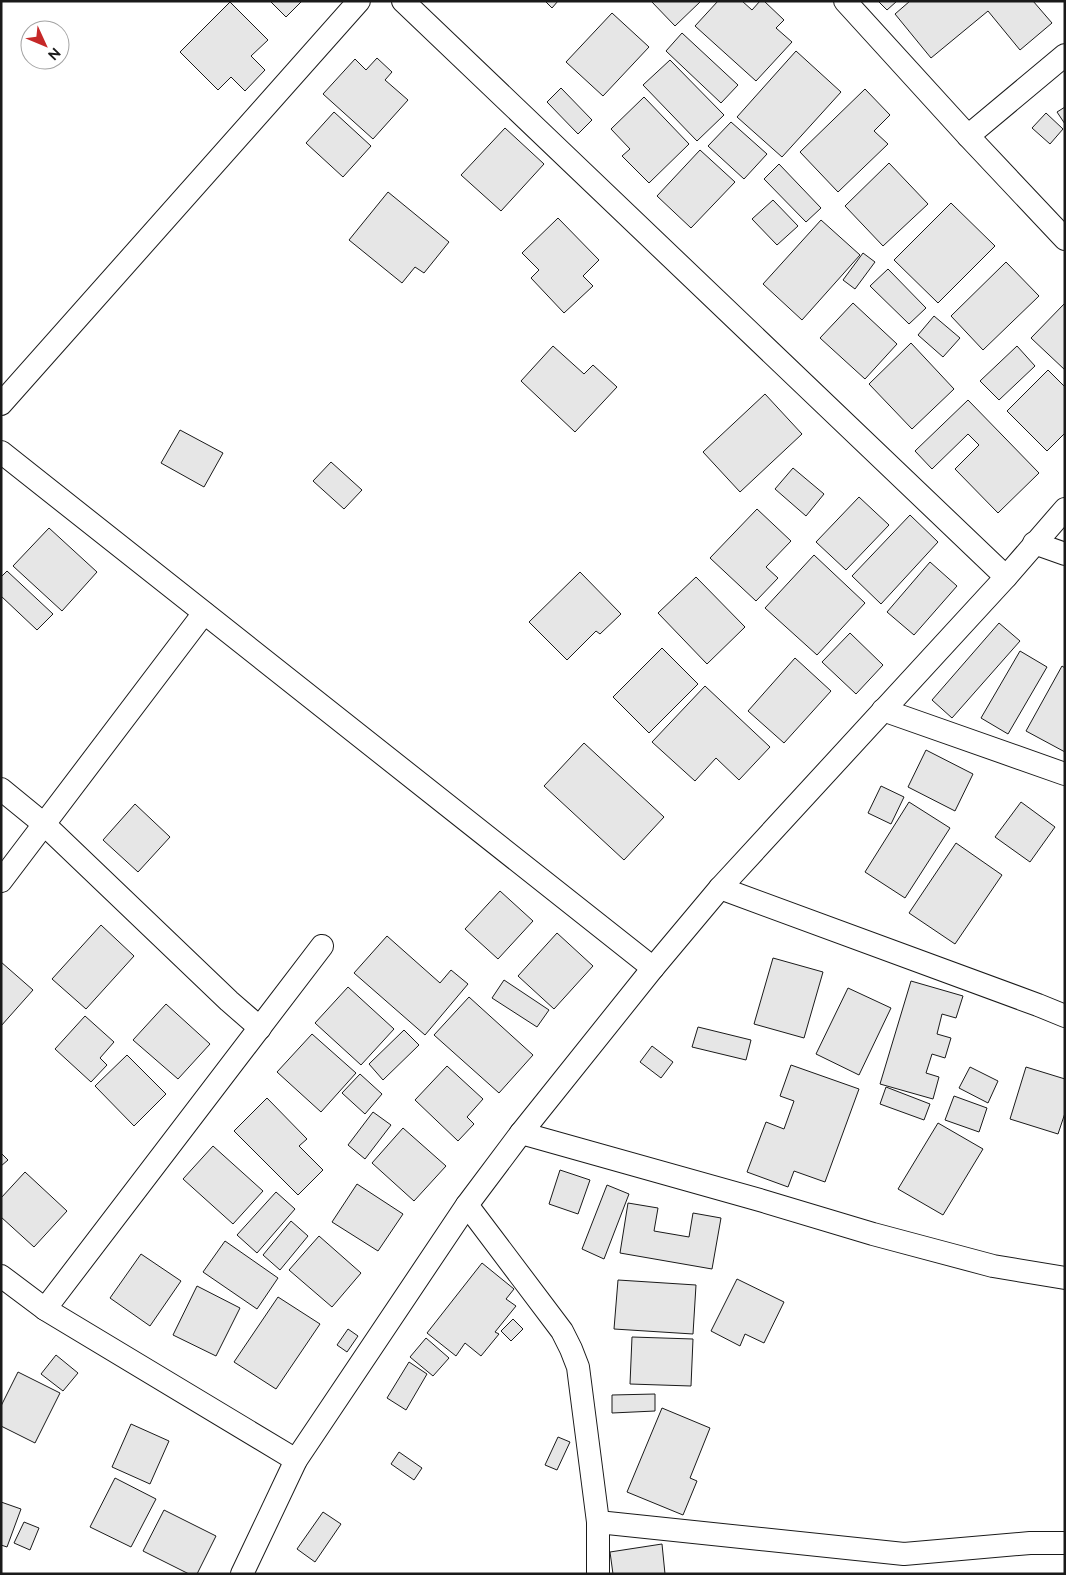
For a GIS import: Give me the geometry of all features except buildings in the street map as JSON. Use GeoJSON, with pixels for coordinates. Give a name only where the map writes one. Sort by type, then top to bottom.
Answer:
{"type":"FeatureCollection","features":[{"type":"Feature","properties":{"kind":"street"},"geometry":{"type":"LineString","coordinates":[[1,404],[359,1]]}},
{"type":"Feature","properties":{"kind":"street"},"geometry":{"type":"LineString","coordinates":[[403,1],[1006,577]]}},
{"type":"Feature","properties":{"kind":"street"},"geometry":{"type":"LineString","coordinates":[[846,1],[968,136],[1065,239]]}},
{"type":"Feature","properties":{"kind":"street"},"geometry":{"type":"LineString","coordinates":[[968,136],[1065,55]]}},
{"type":"Feature","properties":{"kind":"street"},"geometry":{"type":"LineString","coordinates":[[1,452],[653,968]]}},
{"type":"Feature","properties":{"kind":"street"},"geometry":{"type":"LineString","coordinates":[[242,1574],[296,1460],[467,1205],[521,1133],[653,968],[720,888],[1006,577],[1065,509]]}},
{"type":"Feature","properties":{"kind":"street"},"geometry":{"type":"LineString","coordinates":[[1034,543],[1065,554]]}},
{"type":"Feature","properties":{"kind":"street"},"geometry":{"type":"LineString","coordinates":[[1,881],[204,613]]}},
{"type":"Feature","properties":{"kind":"street"},"geometry":{"type":"LineString","coordinates":[[883,710],[1065,774]]}},
{"type":"Feature","properties":{"kind":"street"},"geometry":{"type":"LineString","coordinates":[[1,788],[45,825],[229,1001],[260,1028]]}},
{"type":"Feature","properties":{"kind":"street"},"geometry":{"type":"LineString","coordinates":[[720,888],[1065,1016]]}},
{"type":"Feature","properties":{"kind":"street"},"geometry":{"type":"LineString","coordinates":[[45,1309],[322,946]]}},
{"type":"Feature","properties":{"kind":"street"},"geometry":{"type":"LineString","coordinates":[[521,1133],[763,1200],[873,1234],[993,1266],[1065,1278]]}},
{"type":"Feature","properties":{"kind":"street"},"geometry":{"type":"LineString","coordinates":[[467,1205],[562,1331],[578,1367],[598,1522],[598,1574]]}},
{"type":"Feature","properties":{"kind":"street"},"geometry":{"type":"LineString","coordinates":[[1,1276],[45,1309],[296,1460]]}},
{"type":"Feature","properties":{"kind":"street"},"geometry":{"type":"LineString","coordinates":[[598,1522],[904,1554],[1030,1543],[1065,1543]]}}]}
